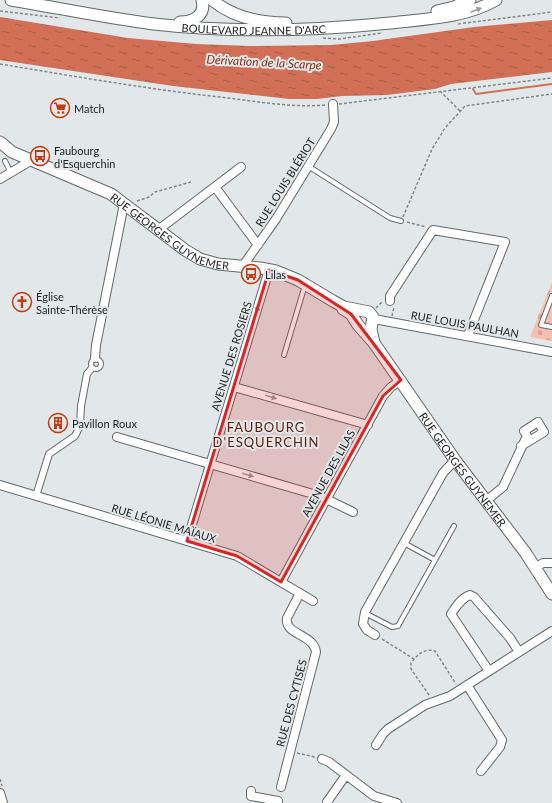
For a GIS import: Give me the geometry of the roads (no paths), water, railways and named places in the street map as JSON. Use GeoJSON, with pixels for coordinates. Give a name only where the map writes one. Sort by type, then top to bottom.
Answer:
{"type":"FeatureCollection","features":[{"type":"Feature","properties":{"kind":"main road","name":"BOULEVARD JEANNE D'ARC"},"geometry":{"type":"LineString","coordinates":[[11,0],[155,24],[234,30],[290,30],[365,26],[455,15],[474,10],[496,0]]}},
{"type":"Feature","properties":{"kind":"main road","name":"BOULEVARD JEANNE D'ARC"},"geometry":{"type":"LineString","coordinates":[[38,0],[125,15],[185,22],[192,20],[200,14],[203,8],[202,0]]}},
{"type":"Feature","properties":{"kind":"main road"},"geometry":{"type":"LineString","coordinates":[[206,0],[222,13],[243,22],[262,27],[290,30]]}},
{"type":"Feature","properties":{"kind":"main road","name":"BOULEVARD JEANNE D'ARC"},"geometry":{"type":"LineString","coordinates":[[212,0],[223,8],[239,16],[253,20],[270,22],[336,21],[394,16],[442,10],[454,7],[470,0]]}},
{"type":"Feature","properties":{"kind":"main road"},"geometry":{"type":"LineString","coordinates":[[0,136],[19,155]]}},
{"type":"Feature","properties":{"kind":"main road"},"geometry":{"type":"LineString","coordinates":[[0,142],[8,149],[19,155]]}},
{"type":"Feature","properties":{"kind":"main road","name":"RUE GEORGES GUYNEMER"},"geometry":{"type":"LineString","coordinates":[[19,155],[107,192],[185,250],[200,259],[218,264],[269,270],[287,275],[306,284],[351,314],[374,342],[455,460],[536,567],[552,594]]}},
{"type":"Feature","properties":{"kind":"main road","name":"RUE GEORGES GUYNEMER"},"geometry":{"type":"LineString","coordinates":[[332,301],[370,317],[374,342]]}},
{"type":"Feature","properties":{"kind":"main road"},"geometry":{"type":"LineString","coordinates":[[357,315],[370,317],[366,328],[358,324],[357,315]]}},
{"type":"Feature","properties":{"kind":"street","name":"RUE LOUIS BLÉRIOT"},"geometry":{"type":"LineString","coordinates":[[242,267],[276,219],[332,126],[334,118],[332,104]]}},
{"type":"Feature","properties":{"kind":"street"},"geometry":{"type":"LineString","coordinates":[[0,179],[32,160]]}},
{"type":"Feature","properties":{"kind":"street"},"geometry":{"type":"LineString","coordinates":[[158,230],[241,167]]}},
{"type":"Feature","properties":{"kind":"street"},"geometry":{"type":"LineString","coordinates":[[215,187],[258,245]]}},
{"type":"Feature","properties":{"kind":"street"},"geometry":{"type":"LineString","coordinates":[[95,358],[96,344],[125,204]]}},
{"type":"Feature","properties":{"kind":"street"},"geometry":{"type":"LineString","coordinates":[[390,299],[433,230],[505,242],[468,335]]}},
{"type":"Feature","properties":{"kind":"street","name":"AVENUE DES ROSIERS"},"geometry":{"type":"LineString","coordinates":[[187,541],[269,270]]}},
{"type":"Feature","properties":{"kind":"street","name":"RUE LOUIS PAULHAN"},"geometry":{"type":"LineString","coordinates":[[370,317],[552,352]]}},
{"type":"Feature","properties":{"kind":"street"},"geometry":{"type":"LineString","coordinates":[[36,496],[49,454],[75,436],[80,426],[81,406],[87,374],[92,368]]}},
{"type":"Feature","properties":{"kind":"street","name":"AVENUE DES LILAS"},"geometry":{"type":"LineString","coordinates":[[281,582],[385,394],[400,380]]}},
{"type":"Feature","properties":{"kind":"street"},"geometry":{"type":"LineString","coordinates":[[234,387],[368,426]]}},
{"type":"Feature","properties":{"kind":"street"},"geometry":{"type":"LineString","coordinates":[[117,437],[327,498],[353,512]]}},
{"type":"Feature","properties":{"kind":"street"},"geometry":{"type":"LineString","coordinates":[[486,501],[503,488],[522,446]]}},
{"type":"Feature","properties":{"kind":"street"},"geometry":{"type":"LineString","coordinates":[[375,635],[367,630],[363,624],[365,612],[443,473],[455,460]]}},
{"type":"Feature","properties":{"kind":"street","name":"RUE LÉONIE MAÏAUX"},"geometry":{"type":"LineString","coordinates":[[0,486],[237,556],[313,601]]}},
{"type":"Feature","properties":{"kind":"street"},"geometry":{"type":"LineString","coordinates":[[536,567],[543,563],[552,563]]}},
{"type":"Feature","properties":{"kind":"street","name":"RUE DES CYTISES"},"geometry":{"type":"LineString","coordinates":[[279,796],[316,652],[313,643],[290,628],[286,622],[300,593]]}},
{"type":"Feature","properties":{"kind":"street"},"geometry":{"type":"LineString","coordinates":[[489,671],[451,614],[464,598],[470,595],[474,597],[510,638],[519,652]]}},
{"type":"Feature","properties":{"kind":"street"},"geometry":{"type":"LineString","coordinates":[[376,745],[385,731],[426,705],[446,698],[552,631]]}},
{"type":"Feature","properties":{"kind":"street"},"geometry":{"type":"LineString","coordinates":[[467,685],[502,740],[500,747],[481,771]]}},
{"type":"Feature","properties":{"kind":"street"},"geometry":{"type":"LineString","coordinates":[[322,759],[374,796],[397,803]]}},
{"type":"Feature","properties":{"kind":"street"},"geometry":{"type":"LineString","coordinates":[[327,802],[346,775]]}},
{"type":"Feature","properties":{"kind":"street"},"geometry":{"type":"LineString","coordinates":[[251,791],[251,796],[279,796]]}},
{"type":"Feature","properties":{"kind":"street"},"geometry":{"type":"LineString","coordinates":[[0,793],[3,803]]}},
{"type":"Feature","properties":{"kind":"lane"},"geometry":{"type":"LineString","coordinates":[[5,161],[12,173]]}},
{"type":"Feature","properties":{"kind":"lane"},"geometry":{"type":"LineString","coordinates":[[308,166],[390,218],[401,221]]}},
{"type":"Feature","properties":{"kind":"lane"},"geometry":{"type":"LineString","coordinates":[[284,355],[306,284]]}},
{"type":"Feature","properties":{"kind":"lane"},"geometry":{"type":"LineString","coordinates":[[552,296],[541,325],[552,327]]}},
{"type":"Feature","properties":{"kind":"lane"},"geometry":{"type":"LineString","coordinates":[[95,358],[100,362],[100,366],[98,369],[92,368],[91,362],[95,358]]}},
{"type":"Feature","properties":{"kind":"lane"},"geometry":{"type":"LineString","coordinates":[[365,612],[392,627],[398,626],[454,526]]}},
{"type":"Feature","properties":{"kind":"lane"},"geometry":{"type":"LineString","coordinates":[[404,543],[435,560]]}},
{"type":"Feature","properties":{"kind":"water","name":"Dérivation de la Scarpe"},"geometry":{"type":"Polygon","coordinates":[[[0,17],[128,38],[196,44],[250,46],[331,45],[373,41],[474,27],[552,20],[552,72],[451,84],[435,89],[387,95],[289,99],[173,86],[0,60],[0,17]]]}},
{"type":"Feature","properties":{"kind":"waterway"},"geometry":{"type":"LineString","coordinates":[[473,89],[476,94],[552,84]]}},
{"type":"Feature","properties":{"kind":"place","name":"Match"},"geometry":{"type":"Point","coordinates":[60,108]}},
{"type":"Feature","properties":{"kind":"place","name":"Faubourg d'Esquerchin"},"geometry":{"type":"Point","coordinates":[40,156]}},
{"type":"Feature","properties":{"kind":"place","name":"Lilas"},"geometry":{"type":"Point","coordinates":[251,274]}},
{"type":"Feature","properties":{"kind":"place","name":"Église Sainte-Thérèse"},"geometry":{"type":"Point","coordinates":[22,302]}},
{"type":"Feature","properties":{"kind":"place","name":"Pavillon Roux"},"geometry":{"type":"Point","coordinates":[58,423]}},
{"type":"Feature","properties":{"kind":"district","name":"FAUBOURG D'ESQUERCHIN"},"geometry":{"type":"Point","coordinates":[266,434]}}]}
